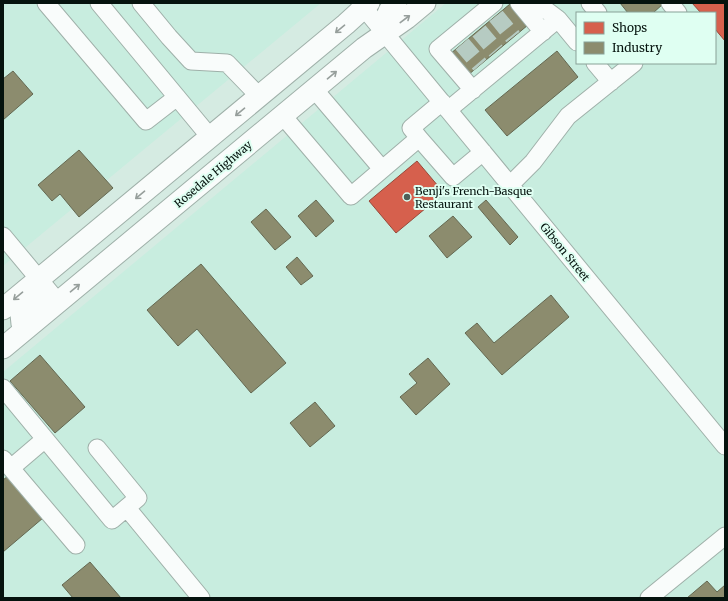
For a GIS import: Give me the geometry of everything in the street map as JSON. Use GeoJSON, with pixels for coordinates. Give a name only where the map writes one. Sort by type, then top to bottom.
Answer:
{"type":"FeatureCollection","features":[{"type":"Feature","properties":{"kind":"main road"},"geometry":{"type":"LineString","coordinates":[[385,33],[385,22],[389,11],[396,3]]}},
{"type":"Feature","properties":{"kind":"main road","name":"Rosedale Highway"},"geometry":{"type":"LineString","coordinates":[[3,348],[364,48],[407,18],[425,3]]}},
{"type":"Feature","properties":{"kind":"main road"},"geometry":{"type":"LineString","coordinates":[[3,309],[259,96],[364,5]]}},
{"type":"Feature","properties":{"kind":"main road"},"geometry":{"type":"LineString","coordinates":[[23,331],[21,314],[39,298],[39,279]]}},
{"type":"Feature","properties":{"kind":"street"},"geometry":{"type":"LineString","coordinates":[[46,3],[146,121],[177,97]]}},
{"type":"Feature","properties":{"kind":"street"},"geometry":{"type":"LineString","coordinates":[[99,3],[210,137]]}},
{"type":"Feature","properties":{"kind":"street"},"geometry":{"type":"LineString","coordinates":[[141,3],[191,61],[227,63],[259,96]]}},
{"type":"Feature","properties":{"kind":"street"},"geometry":{"type":"LineString","coordinates":[[519,3],[543,32]]}},
{"type":"Feature","properties":{"kind":"street"},"geometry":{"type":"LineString","coordinates":[[539,3],[558,19],[576,41]]}},
{"type":"Feature","properties":{"kind":"street"},"geometry":{"type":"LineString","coordinates":[[590,3],[597,12]]}},
{"type":"Feature","properties":{"kind":"street"},"geometry":{"type":"LineString","coordinates":[[670,3],[677,12]]}},
{"type":"Feature","properties":{"kind":"street","name":"Gibson Street"},"geometry":{"type":"LineString","coordinates":[[364,5],[385,33],[725,446]]}},
{"type":"Feature","properties":{"kind":"street"},"geometry":{"type":"LineString","coordinates":[[473,90],[438,49],[459,40],[493,9]]}},
{"type":"Feature","properties":{"kind":"street"},"geometry":{"type":"LineString","coordinates":[[483,152],[453,177],[411,128],[473,90],[485,70],[518,43],[543,32],[558,19]]}},
{"type":"Feature","properties":{"kind":"street"},"geometry":{"type":"LineString","coordinates":[[596,64],[611,82]]}},
{"type":"Feature","properties":{"kind":"street"},"geometry":{"type":"LineString","coordinates":[[510,185],[533,162],[568,116],[633,64]]}},
{"type":"Feature","properties":{"kind":"street"},"geometry":{"type":"LineString","coordinates":[[314,89],[382,169]]}},
{"type":"Feature","properties":{"kind":"street"},"geometry":{"type":"LineString","coordinates":[[283,116],[351,196],[420,138]]}},
{"type":"Feature","properties":{"kind":"street"},"geometry":{"type":"LineString","coordinates":[[3,236],[58,302]]}},
{"type":"Feature","properties":{"kind":"street"},"geometry":{"type":"LineString","coordinates":[[3,388],[112,520],[138,498],[97,448]]}},
{"type":"Feature","properties":{"kind":"street"},"geometry":{"type":"LineString","coordinates":[[45,439],[7,463],[76,545]]}},
{"type":"Feature","properties":{"kind":"street"},"geometry":{"type":"LineString","coordinates":[[127,508],[201,598]]}},
{"type":"Feature","properties":{"kind":"street"},"geometry":{"type":"LineString","coordinates":[[649,598],[725,536]]}},
{"type":"Feature","properties":{"kind":"shaded area"},"geometry":{"type":"Polygon","coordinates":[[[3,3],[321,3],[3,266],[3,3]]]}},
{"type":"Feature","properties":{"kind":"shaded area"},"geometry":{"type":"Polygon","coordinates":[[[446,3],[725,3],[725,598],[3,598],[3,372],[446,3]]]}},
{"type":"Feature","properties":{"kind":"building: Shops"},"geometry":{"type":"Polygon","coordinates":[[[692,3],[725,3],[725,41],[716,30],[716,12],[700,12],[692,3]]]}},
{"type":"Feature","properties":{"kind":"building: Shops","name":"Benji's French-Basque Restaurant"},"geometry":{"type":"Polygon","coordinates":[[[417,161],[444,193],[396,233],[369,201],[417,161]]]}},
{"type":"Feature","properties":{"kind":"building: Industry"},"geometry":{"type":"Polygon","coordinates":[[[620,3],[663,4],[654,12],[627,12],[620,3]]]}},
{"type":"Feature","properties":{"kind":"building: Industry"},"geometry":{"type":"Polygon","coordinates":[[[510,4],[528,25],[468,75],[450,54],[510,4]]]}},
{"type":"Feature","properties":{"kind":"building: Industry"},"geometry":{"type":"Polygon","coordinates":[[[557,51],[578,77],[507,136],[485,110],[557,51]]]}},
{"type":"Feature","properties":{"kind":"building: Industry"},"geometry":{"type":"Polygon","coordinates":[[[13,71],[33,94],[3,120],[3,79],[13,71]]]}},
{"type":"Feature","properties":{"kind":"building: Industry"},"geometry":{"type":"Polygon","coordinates":[[[79,150],[113,188],[79,217],[60,194],[52,201],[38,185],[79,150]]]}},
{"type":"Feature","properties":{"kind":"building: Industry"},"geometry":{"type":"Polygon","coordinates":[[[316,200],[334,221],[316,237],[298,216],[316,200]]]}},
{"type":"Feature","properties":{"kind":"building: Industry"},"geometry":{"type":"Polygon","coordinates":[[[486,200],[518,237],[510,245],[478,207],[486,200]]]}},
{"type":"Feature","properties":{"kind":"building: Industry"},"geometry":{"type":"Polygon","coordinates":[[[266,209],[291,237],[275,250],[251,222],[266,209]]]}},
{"type":"Feature","properties":{"kind":"building: Industry"},"geometry":{"type":"Polygon","coordinates":[[[453,216],[472,237],[447,258],[429,236],[453,216]]]}},
{"type":"Feature","properties":{"kind":"building: Industry"},"geometry":{"type":"Polygon","coordinates":[[[297,257],[313,276],[301,285],[286,267],[297,257]]]}},
{"type":"Feature","properties":{"kind":"building: Industry"},"geometry":{"type":"Polygon","coordinates":[[[201,264],[286,363],[251,393],[197,329],[178,346],[147,310],[201,264]]]}},
{"type":"Feature","properties":{"kind":"building: Industry"},"geometry":{"type":"Polygon","coordinates":[[[551,295],[569,317],[502,375],[465,333],[477,323],[494,343],[551,295]]]}},
{"type":"Feature","properties":{"kind":"building: Industry"},"geometry":{"type":"Polygon","coordinates":[[[40,355],[85,407],[55,433],[10,381],[40,355]]]}},
{"type":"Feature","properties":{"kind":"building: Industry"},"geometry":{"type":"Polygon","coordinates":[[[428,358],[450,384],[416,415],[400,397],[417,383],[409,374],[428,358]]]}},
{"type":"Feature","properties":{"kind":"building: Industry"},"geometry":{"type":"Polygon","coordinates":[[[315,402],[335,426],[310,447],[290,423],[315,402]]]}},
{"type":"Feature","properties":{"kind":"building: Industry"},"geometry":{"type":"Polygon","coordinates":[[[8,476],[43,518],[3,552],[3,480],[8,476]]]}},
{"type":"Feature","properties":{"kind":"building: Industry"},"geometry":{"type":"Polygon","coordinates":[[[90,562],[121,598],[73,598],[62,585],[90,562]]]}},
{"type":"Feature","properties":{"kind":"building: Industry"},"geometry":{"type":"Polygon","coordinates":[[[707,581],[717,592],[725,585],[725,598],[687,598],[707,581]]]}},
{"type":"Feature","properties":{"kind":"tunnel"},"geometry":{"type":"LineString","coordinates":[[496,16],[513,37]]}},
{"type":"Feature","properties":{"kind":"tunnel"},"geometry":{"type":"LineString","coordinates":[[479,31],[496,51]]}},
{"type":"Feature","properties":{"kind":"tunnel"},"geometry":{"type":"LineString","coordinates":[[462,44],[480,65]]}},
{"type":"Feature","properties":{"kind":"place","name":"Benji's French-Basque Restaurant"},"geometry":{"type":"Point","coordinates":[407,197]}}]}
